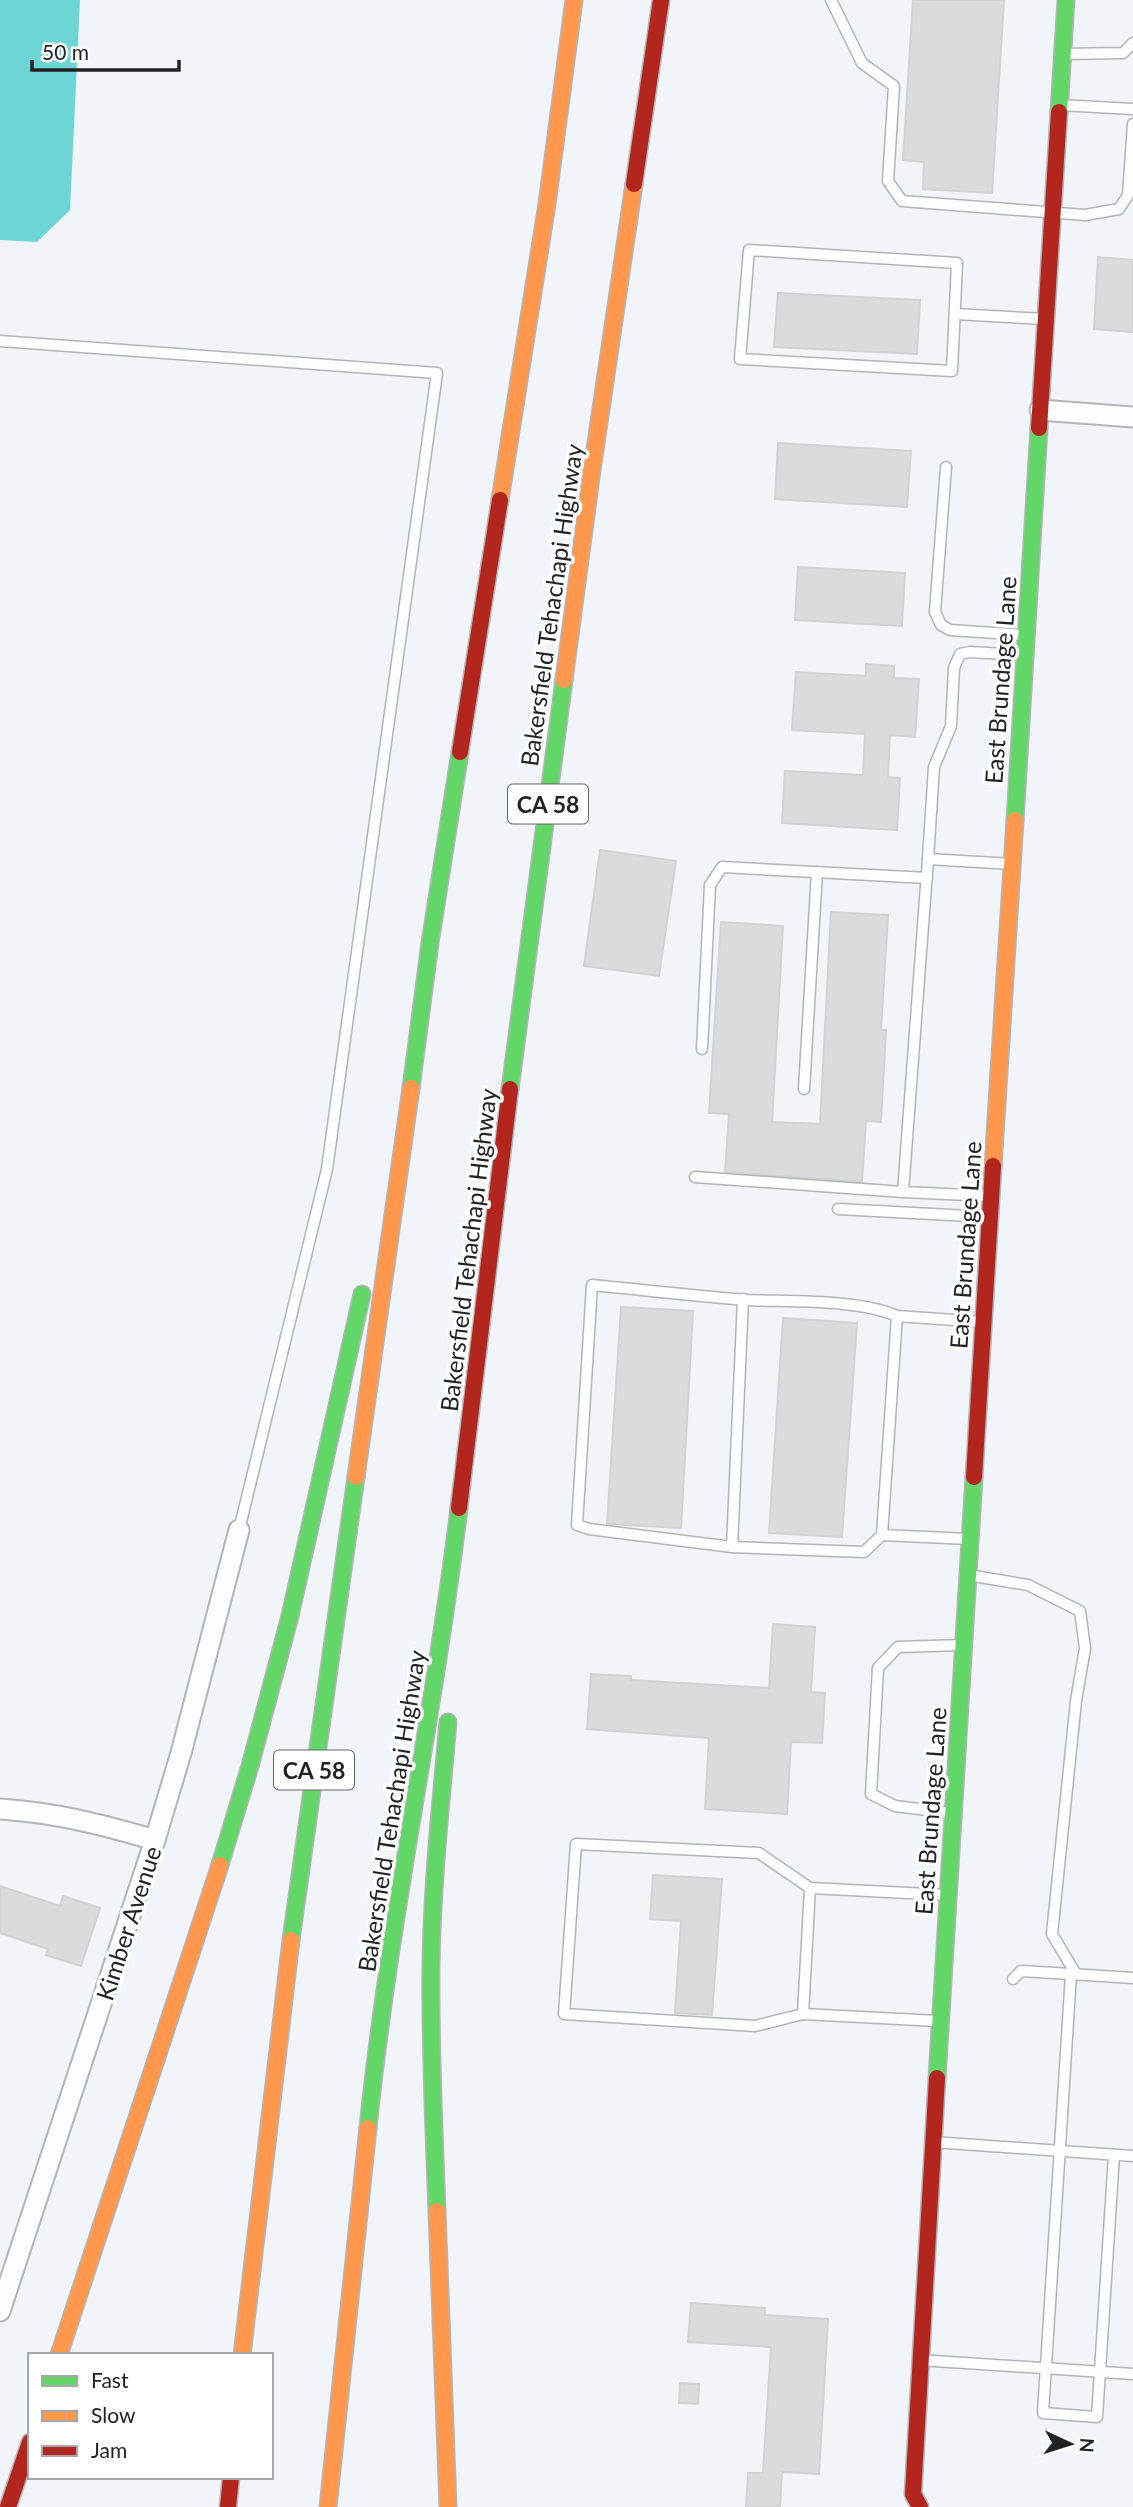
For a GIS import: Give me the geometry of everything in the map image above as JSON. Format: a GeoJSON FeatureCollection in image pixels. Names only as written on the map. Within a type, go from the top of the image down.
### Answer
{"type":"FeatureCollection","features":[{"type":"Feature","properties":{"kind":"main road","name":"CA 58"},"geometry":{"type":"LineString","coordinates":[[242,2353],[284,1991],[398,1188],[430,943],[547,204],[574,0]]}},
{"type":"Feature","properties":{"kind":"main road","name":"Bakersfield Tehachapi Highway"},"geometry":{"type":"LineString","coordinates":[[328,2507],[377,2038],[447,1610],[508,1106],[590,477],[661,0]]}},
{"type":"Feature","properties":{"kind":"main road","name":"East Brundage Lane"},"geometry":{"type":"LineString","coordinates":[[912,2503],[932,2142],[1066,0]]}},
{"type":"Feature","properties":{"kind":"main road"},"geometry":{"type":"LineString","coordinates":[[60,2353],[200,1930],[250,1766],[290,1616],[366,1276],[398,1188]]}},
{"type":"Feature","properties":{"kind":"main road"},"geometry":{"type":"LineString","coordinates":[[447,1610],[449,1694],[435,1870],[431,2055],[448,2507]]}},
{"type":"Feature","properties":{"kind":"main road"},"geometry":{"type":"LineString","coordinates":[[8,2507],[28,2448]]}},
{"type":"Feature","properties":{"kind":"main road"},"geometry":{"type":"LineString","coordinates":[[228,2507],[231,2479]]}},
{"type":"Feature","properties":{"kind":"street"},"geometry":{"type":"LineString","coordinates":[[1040,410],[1133,417]]}},
{"type":"Feature","properties":{"kind":"street","name":"Kimber Avenue"},"geometry":{"type":"LineString","coordinates":[[0,2311],[155,1840],[239,1530]]}},
{"type":"Feature","properties":{"kind":"street"},"geometry":{"type":"LineString","coordinates":[[0,1809],[85,1820],[155,1840]]}},
{"type":"Feature","properties":{"kind":"lane"},"geometry":{"type":"LineString","coordinates":[[831,0],[862,63],[894,86],[888,181],[902,201],[1085,215],[1119,209],[1128,195],[1133,124]]}},
{"type":"Feature","properties":{"kind":"lane"},"geometry":{"type":"LineString","coordinates":[[1062,54],[1123,53],[1133,43]]}},
{"type":"Feature","properties":{"kind":"lane"},"geometry":{"type":"LineString","coordinates":[[1059,105],[1133,109]]}},
{"type":"Feature","properties":{"kind":"lane"},"geometry":{"type":"LineString","coordinates":[[749,250],[957,263],[955,314],[952,372],[740,359],[749,250]]}},
{"type":"Feature","properties":{"kind":"lane"},"geometry":{"type":"LineString","coordinates":[[955,314],[1046,319]]}},
{"type":"Feature","properties":{"kind":"lane"},"geometry":{"type":"LineString","coordinates":[[0,341],[437,373],[327,1169],[239,1530]]}},
{"type":"Feature","properties":{"kind":"lane"},"geometry":{"type":"LineString","coordinates":[[946,467],[935,612],[942,625],[950,630],[1026,635]]}},
{"type":"Feature","properties":{"kind":"lane"},"geometry":{"type":"LineString","coordinates":[[904,1192],[934,767],[951,726],[955,661],[960,654],[970,652],[1025,655]]}},
{"type":"Feature","properties":{"kind":"lane"},"geometry":{"type":"LineString","coordinates":[[928,859],[1012,864]]}},
{"type":"Feature","properties":{"kind":"lane"},"geometry":{"type":"LineString","coordinates":[[702,1049],[710,885],[722,867],[927,878]]}},
{"type":"Feature","properties":{"kind":"lane"},"geometry":{"type":"LineString","coordinates":[[804,1089],[817,872]]}},
{"type":"Feature","properties":{"kind":"lane"},"geometry":{"type":"LineString","coordinates":[[695,1178],[991,1196]]}},
{"type":"Feature","properties":{"kind":"lane"},"geometry":{"type":"LineString","coordinates":[[838,1209],[990,1217]]}},
{"type":"Feature","properties":{"kind":"lane"},"geometry":{"type":"LineString","coordinates":[[897,1316],[882,1535],[864,1552],[732,1547],[589,1529],[576,1525],[592,1285],[852,1306],[886,1311],[897,1316],[983,1322]]}},
{"type":"Feature","properties":{"kind":"lane"},"geometry":{"type":"LineString","coordinates":[[732,1547],[743,1299]]}},
{"type":"Feature","properties":{"kind":"lane"},"geometry":{"type":"LineString","coordinates":[[882,1535],[970,1539]]}},
{"type":"Feature","properties":{"kind":"lane"},"geometry":{"type":"LineString","coordinates":[[968,1575],[1028,1585],[1080,1611],[1085,1648],[1076,1701],[1052,1934],[1074,1974],[1043,2413],[1097,2417],[1114,2155]]}},
{"type":"Feature","properties":{"kind":"lane"},"geometry":{"type":"LineString","coordinates":[[953,1814],[895,1806],[871,1794],[878,1668],[898,1647],[963,1645]]}},
{"type":"Feature","properties":{"kind":"lane"},"geometry":{"type":"LineString","coordinates":[[940,2021],[803,2014],[755,2026],[564,2014],[576,1844],[759,1853],[810,1888],[948,1895]]}},
{"type":"Feature","properties":{"kind":"lane"},"geometry":{"type":"LineString","coordinates":[[803,2014],[810,1888]]}},
{"type":"Feature","properties":{"kind":"lane"},"geometry":{"type":"LineString","coordinates":[[1013,1979],[1021,1971],[1133,1978]]}},
{"type":"Feature","properties":{"kind":"lane"},"geometry":{"type":"LineString","coordinates":[[932,2142],[1133,2156]]}},
{"type":"Feature","properties":{"kind":"lane"},"geometry":{"type":"LineString","coordinates":[[919,2360],[1133,2374]]}},
{"type":"Feature","properties":{"kind":"water"},"geometry":{"type":"Polygon","coordinates":[[[0,0],[80,0],[70,210],[37,242],[0,240],[0,0]]]}},
{"type":"Feature","properties":{"kind":"building"},"geometry":{"type":"Polygon","coordinates":[[[913,0],[1004,0],[992,193],[923,189],[924,162],[903,160],[913,0]]]}},
{"type":"Feature","properties":{"kind":"building"},"geometry":{"type":"Polygon","coordinates":[[[1098,257],[1133,260],[1133,332],[1094,329],[1098,257]]]}},
{"type":"Feature","properties":{"kind":"building"},"geometry":{"type":"Polygon","coordinates":[[[778,293],[920,300],[917,354],[774,347],[778,293]]]}},
{"type":"Feature","properties":{"kind":"building"},"geometry":{"type":"Polygon","coordinates":[[[778,443],[911,451],[907,507],[775,499],[778,443]]]}},
{"type":"Feature","properties":{"kind":"building"},"geometry":{"type":"Polygon","coordinates":[[[798,567],[905,573],[902,626],[795,620],[798,567]]]}},
{"type":"Feature","properties":{"kind":"building"},"geometry":{"type":"Polygon","coordinates":[[[866,664],[894,666],[894,678],[919,679],[915,737],[890,735],[888,777],[900,778],[897,830],[782,823],[785,771],[863,775],[865,734],[792,730],[796,672],[866,676],[866,664]]]}},
{"type":"Feature","properties":{"kind":"building"},"geometry":{"type":"Polygon","coordinates":[[[600,850],[676,861],[659,976],[584,966],[600,850]]]}},
{"type":"Feature","properties":{"kind":"building"},"geometry":{"type":"Polygon","coordinates":[[[831,912],[888,915],[881,1030],[886,1030],[881,1122],[866,1121],[862,1182],[725,1172],[729,1114],[709,1113],[721,922],[783,926],[772,1122],[820,1124],[831,912]]]}},
{"type":"Feature","properties":{"kind":"building"},"geometry":{"type":"Polygon","coordinates":[[[621,1307],[693,1311],[681,1528],[607,1524],[621,1307]]]}},
{"type":"Feature","properties":{"kind":"building"},"geometry":{"type":"Polygon","coordinates":[[[783,1318],[857,1323],[842,1537],[769,1533],[783,1318]]]}},
{"type":"Feature","properties":{"kind":"building"},"geometry":{"type":"Polygon","coordinates":[[[773,1624],[815,1627],[811,1692],[825,1693],[822,1743],[791,1742],[787,1814],[705,1809],[709,1738],[587,1729],[591,1674],[631,1676],[631,1680],[769,1688],[773,1624]]]}},
{"type":"Feature","properties":{"kind":"building"},"geometry":{"type":"Polygon","coordinates":[[[653,1875],[722,1879],[712,2015],[675,2013],[681,1921],[650,1919],[653,1875]]]}},
{"type":"Feature","properties":{"kind":"building"},"geometry":{"type":"Polygon","coordinates":[[[0,1886],[60,1906],[63,1896],[100,1908],[81,1966],[46,1955],[48,1949],[0,1933],[0,1886]]]}},
{"type":"Feature","properties":{"kind":"building"},"geometry":{"type":"Polygon","coordinates":[[[691,2303],[765,2308],[765,2315],[828,2319],[819,2474],[782,2472],[780,2507],[746,2507],[748,2473],[763,2473],[771,2347],[688,2342],[691,2303]]]}},
{"type":"Feature","properties":{"kind":"building"},"geometry":{"type":"Polygon","coordinates":[[[680,2383],[699,2384],[698,2404],[679,2403],[680,2383]]]}},
{"type":"Feature","properties":{"kind":"traffic: fast"},"geometry":{"type":"LineString","coordinates":[[1059,112],[1066,0]]}},
{"type":"Feature","properties":{"kind":"traffic: fast"},"geometry":{"type":"LineString","coordinates":[[1015,820],[1039,428]]}},
{"type":"Feature","properties":{"kind":"traffic: fast"},"geometry":{"type":"LineString","coordinates":[[510,1089],[564,680]]}},
{"type":"Feature","properties":{"kind":"traffic: fast"},"geometry":{"type":"LineString","coordinates":[[411,1088],[430,943],[460,752]]}},
{"type":"Feature","properties":{"kind":"traffic: fast"},"geometry":{"type":"LineString","coordinates":[[220,1865],[290,1616],[362,1294]]}},
{"type":"Feature","properties":{"kind":"traffic: fast"},"geometry":{"type":"LineString","coordinates":[[291,1940],[356,1477]]}},
{"type":"Feature","properties":{"kind":"traffic: fast"},"geometry":{"type":"LineString","coordinates":[[937,2078],[974,1477]]}},
{"type":"Feature","properties":{"kind":"traffic: fast"},"geometry":{"type":"LineString","coordinates":[[368,2128],[399,1895],[459,1508]]}},
{"type":"Feature","properties":{"kind":"traffic: fast"},"geometry":{"type":"LineString","coordinates":[[437,2211],[431,1966],[435,1874],[448,1722]]}},
{"type":"Feature","properties":{"kind":"traffic: slow"},"geometry":{"type":"LineString","coordinates":[[500,500],[547,204],[574,0]]}},
{"type":"Feature","properties":{"kind":"traffic: slow"},"geometry":{"type":"LineString","coordinates":[[564,680],[634,184]]}},
{"type":"Feature","properties":{"kind":"traffic: slow"},"geometry":{"type":"LineString","coordinates":[[993,1166],[1015,820]]}},
{"type":"Feature","properties":{"kind":"traffic: slow"},"geometry":{"type":"LineString","coordinates":[[356,1477],[411,1088]]}},
{"type":"Feature","properties":{"kind":"traffic: slow"},"geometry":{"type":"LineString","coordinates":[[60,2353],[220,1865]]}},
{"type":"Feature","properties":{"kind":"traffic: slow"},"geometry":{"type":"LineString","coordinates":[[242,2353],[291,1940]]}},
{"type":"Feature","properties":{"kind":"traffic: slow"},"geometry":{"type":"LineString","coordinates":[[328,2507],[368,2128]]}},
{"type":"Feature","properties":{"kind":"traffic: slow"},"geometry":{"type":"LineString","coordinates":[[437,2211],[448,2507]]}},
{"type":"Feature","properties":{"kind":"traffic: jam"},"geometry":{"type":"LineString","coordinates":[[634,184],[661,0]]}},
{"type":"Feature","properties":{"kind":"traffic: jam"},"geometry":{"type":"LineString","coordinates":[[1039,428],[1059,112]]}},
{"type":"Feature","properties":{"kind":"traffic: jam"},"geometry":{"type":"LineString","coordinates":[[460,752],[500,500]]}},
{"type":"Feature","properties":{"kind":"traffic: jam"},"geometry":{"type":"LineString","coordinates":[[459,1508],[510,1089]]}},
{"type":"Feature","properties":{"kind":"traffic: jam"},"geometry":{"type":"LineString","coordinates":[[974,1477],[993,1166]]}},
{"type":"Feature","properties":{"kind":"traffic: jam"},"geometry":{"type":"LineString","coordinates":[[920,2507],[913,2494],[937,2078]]}},
{"type":"Feature","properties":{"kind":"traffic: jam"},"geometry":{"type":"LineString","coordinates":[[8,2507],[28,2448]]}},
{"type":"Feature","properties":{"kind":"traffic: jam"},"geometry":{"type":"LineString","coordinates":[[228,2507],[231,2479]]}}]}
